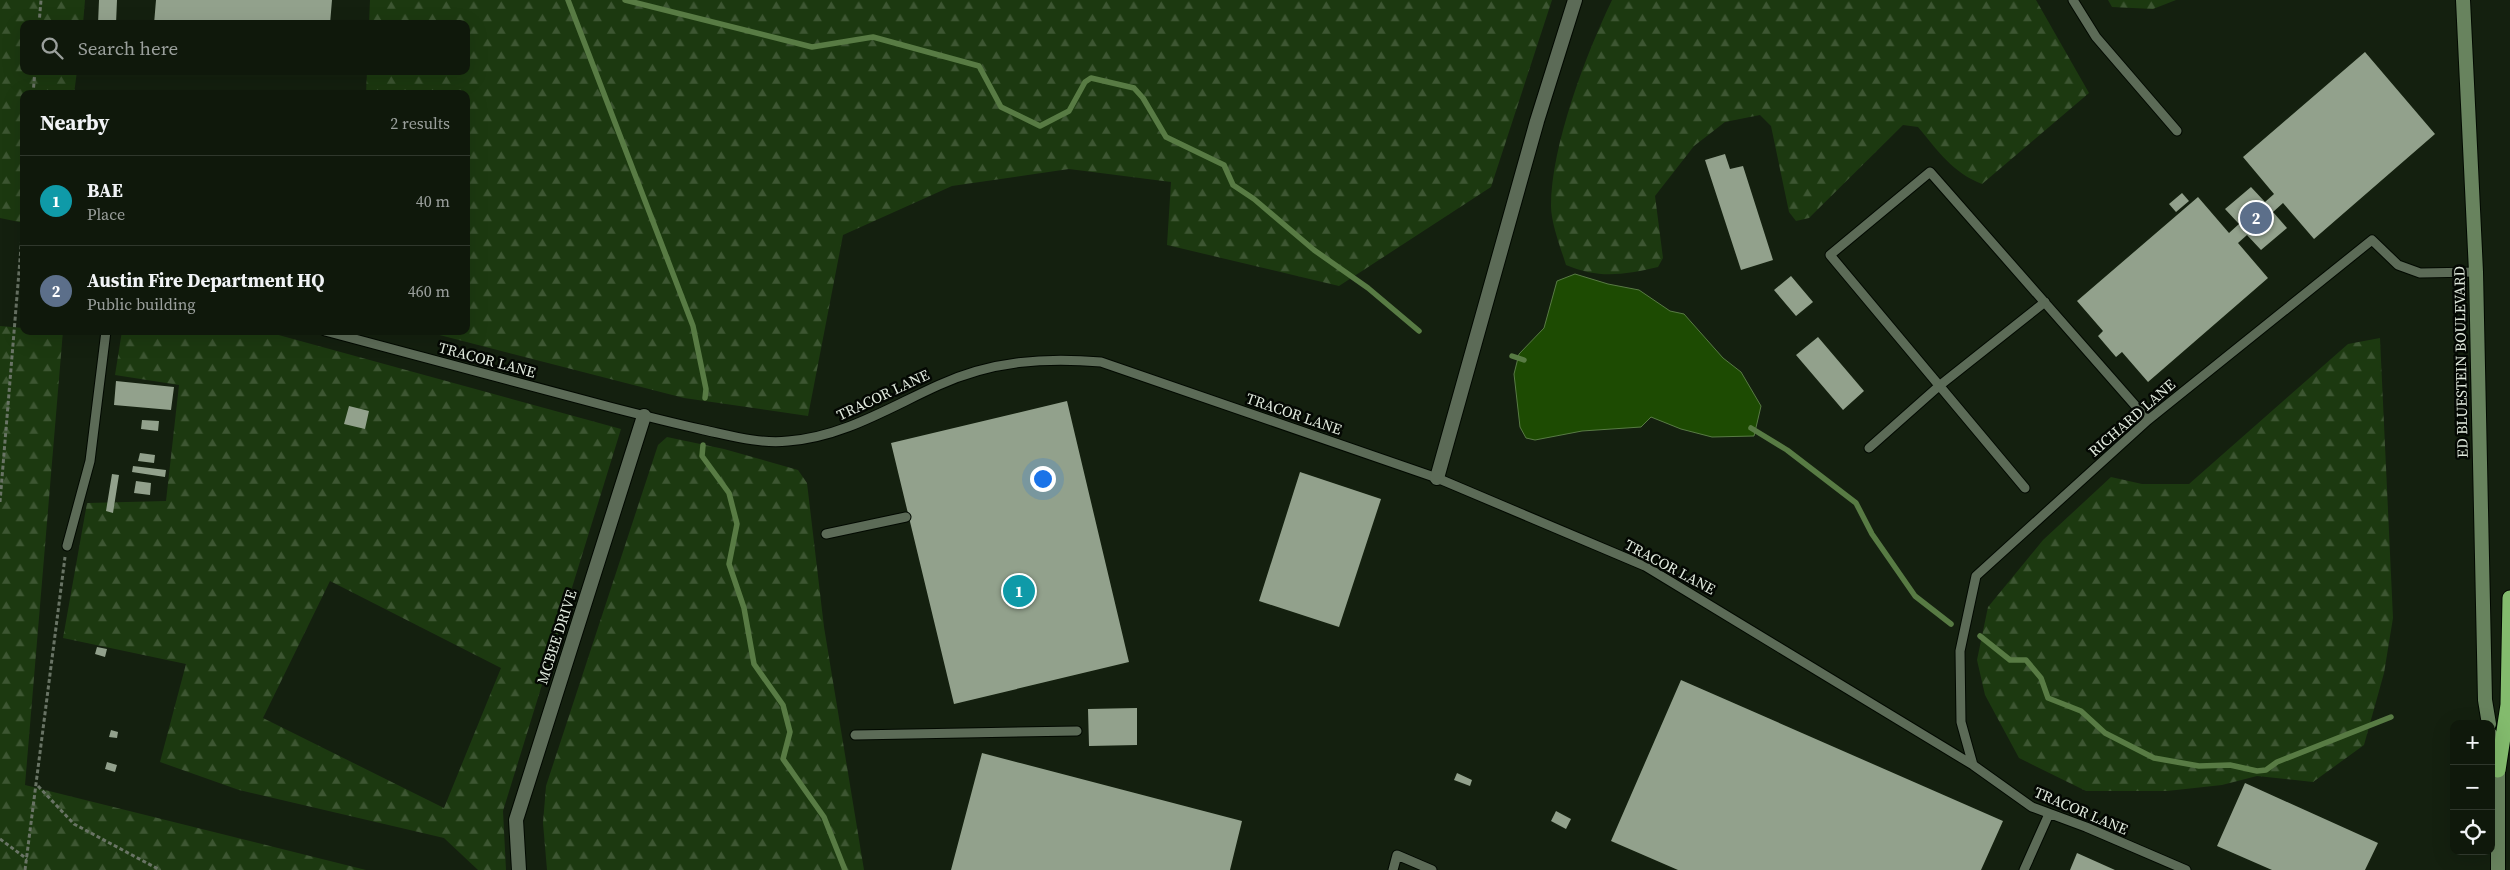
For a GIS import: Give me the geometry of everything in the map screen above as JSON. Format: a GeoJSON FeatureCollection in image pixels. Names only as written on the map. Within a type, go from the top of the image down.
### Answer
{"type":"FeatureCollection","features":[{"type":"Feature","properties":{"kind":"highway"},"geometry":{"type":"LineString","coordinates":[[2498,770],[2508,705],[2510,598]]}},
{"type":"Feature","properties":{"kind":"main road","name":"ED BLUESTEIN BOULEVARD"},"geometry":{"type":"LineString","coordinates":[[2463,0],[2476,272],[2484,700],[2488,720]]}},
{"type":"Feature","properties":{"kind":"main road"},"geometry":{"type":"LineString","coordinates":[[2495,755],[2498,770],[2498,870]]}},
{"type":"Feature","properties":{"kind":"street"},"geometry":{"type":"LineString","coordinates":[[1437,478],[1537,121],[1575,0]]}},
{"type":"Feature","properties":{"kind":"street","name":"MCBEE DRIVE"},"geometry":{"type":"LineString","coordinates":[[519,870],[516,820],[644,416]]}},
{"type":"Feature","properties":{"kind":"lane"},"geometry":{"type":"LineString","coordinates":[[2073,0],[2096,37],[2177,131]]}},
{"type":"Feature","properties":{"kind":"lane"},"geometry":{"type":"LineString","coordinates":[[2024,488],[1830,255],[1930,172],[2148,420]]}},
{"type":"Feature","properties":{"kind":"lane","name":"RICHARD LANE"},"geometry":{"type":"LineString","coordinates":[[1973,764],[1961,722],[1960,651],[1976,576],[2148,420],[2372,240],[2398,265],[2420,273],[2476,272]]}},
{"type":"Feature","properties":{"kind":"lane"},"geometry":{"type":"LineString","coordinates":[[1869,448],[1938,386],[2045,302]]}},
{"type":"Feature","properties":{"kind":"lane"},"geometry":{"type":"LineString","coordinates":[[67,546],[90,461],[106,335]]}},
{"type":"Feature","properties":{"kind":"lane","name":"TRACOR LANE"},"geometry":{"type":"LineString","coordinates":[[339,335],[644,416],[748,440],[788,442],[826,435],[854,426],[940,384],[978,370],[1027,361],[1075,360],[1101,362],[1119,367],[1437,478],[1646,566],[1973,764],[2032,808],[2086,826],[2186,870]]}},
{"type":"Feature","properties":{"kind":"lane"},"geometry":{"type":"LineString","coordinates":[[826,534],[906,517]]}},
{"type":"Feature","properties":{"kind":"lane"},"geometry":{"type":"LineString","coordinates":[[855,735],[1078,731]]}},
{"type":"Feature","properties":{"kind":"lane"},"geometry":{"type":"LineString","coordinates":[[2024,870],[2049,814]]}},
{"type":"Feature","properties":{"kind":"lane"},"geometry":{"type":"LineString","coordinates":[[1393,870],[1397,855],[1432,870]]}},
{"type":"Feature","properties":{"kind":"path"},"geometry":{"type":"LineString","coordinates":[[39,20],[41,0]]}},
{"type":"Feature","properties":{"kind":"path"},"geometry":{"type":"LineString","coordinates":[[33,90],[35,75]]}},
{"type":"Feature","properties":{"kind":"path"},"geometry":{"type":"LineString","coordinates":[[0,502],[20,259]]}},
{"type":"Feature","properties":{"kind":"path"},"geometry":{"type":"LineString","coordinates":[[25,870],[67,546]]}},
{"type":"Feature","properties":{"kind":"path"},"geometry":{"type":"LineString","coordinates":[[37,786],[74,824],[160,870]]}},
{"type":"Feature","properties":{"kind":"path"},"geometry":{"type":"LineString","coordinates":[[0,839],[27,859]]}},
{"type":"Feature","properties":{"kind":"green space"},"geometry":{"type":"Polygon","coordinates":[[[0,0],[85,0],[83,20],[20,20],[20,75],[76,75],[75,90],[20,90],[20,222],[0,218],[0,0]]]}},
{"type":"Feature","properties":{"kind":"green space"},"geometry":{"type":"Polygon","coordinates":[[[370,0],[1552,0],[1491,187],[1339,286],[1167,245],[1171,182],[1069,169],[952,186],[843,235],[808,416],[684,398],[440,335],[470,335],[470,90],[366,90],[367,75],[470,75],[470,20],[369,20],[370,0]]]}},
{"type":"Feature","properties":{"kind":"green space"},"geometry":{"type":"Polygon","coordinates":[[[1612,0],[2036,0],[2089,93],[1982,184],[1962,174],[1954,167],[1918,127],[1903,125],[1809,218],[1796,221],[1789,212],[1771,126],[1760,115],[1725,122],[1694,146],[1655,196],[1663,258],[1658,267],[1622,274],[1589,272],[1566,265],[1551,213],[1553,182],[1563,129],[1581,73],[1612,0]]]}},
{"type":"Feature","properties":{"kind":"green space"},"geometry":{"type":"Polygon","coordinates":[[[2108,0],[2176,0],[2153,9],[2112,7],[2108,0]]]}},
{"type":"Feature","properties":{"kind":"green space"},"geometry":{"type":"Polygon","coordinates":[[[0,326],[20,328],[20,335],[63,335],[25,785],[366,870],[0,870],[0,326]]]}},
{"type":"Feature","properties":{"kind":"green space"},"geometry":{"type":"Polygon","coordinates":[[[121,335],[279,335],[621,429],[503,811],[506,870],[478,870],[444,838],[239,790],[160,762],[186,664],[63,638],[87,503],[166,501],[179,385],[115,375],[121,335]],[[330,581],[263,718],[444,808],[501,668],[330,581]]]}},
{"type":"Feature","properties":{"kind":"green space"},"geometry":{"type":"Polygon","coordinates":[[[2380,338],[2393,618],[2384,673],[2364,745],[2313,782],[2257,776],[2222,785],[2167,791],[2086,791],[2019,758],[1985,695],[1977,660],[1988,607],[2043,540],[2111,477],[2142,484],[2189,484],[2348,344],[2380,338]]]}},
{"type":"Feature","properties":{"kind":"green space"},"geometry":{"type":"Polygon","coordinates":[[[667,437],[724,449],[798,470],[807,483],[824,627],[864,870],[547,870],[543,823],[546,786],[658,445],[667,437]]]}},
{"type":"Feature","properties":{"kind":"shaded area"},"geometry":{"type":"Polygon","coordinates":[[[1575,274],[1608,284],[1639,290],[1670,311],[1684,314],[1723,358],[1741,372],[1761,406],[1754,436],[1712,437],[1681,429],[1651,417],[1641,427],[1582,431],[1535,440],[1526,438],[1520,427],[1514,374],[1519,354],[1544,328],[1557,281],[1575,274]]]}},
{"type":"Feature","properties":{"kind":"building"},"geometry":{"type":"Polygon","coordinates":[[[99,0],[117,0],[116,20],[98,20],[99,0]]]}},
{"type":"Feature","properties":{"kind":"building"},"geometry":{"type":"Polygon","coordinates":[[[156,0],[332,0],[330,20],[154,20],[156,0]]]}},
{"type":"Feature","properties":{"kind":"building"},"geometry":{"type":"Polygon","coordinates":[[[2365,52],[2435,134],[2314,239],[2283,203],[2273,212],[2287,228],[2261,250],[2247,235],[2238,243],[2268,278],[2148,382],[2122,352],[2116,357],[2098,336],[2103,331],[2077,301],[2198,197],[2229,233],[2239,224],[2225,209],[2251,187],[2265,202],[2274,194],[2243,157],[2365,52]]]}},
{"type":"Feature","properties":{"kind":"building"},"geometry":{"type":"Polygon","coordinates":[[[1725,154],[1730,169],[1743,166],[1773,260],[1741,270],[1705,160],[1725,154]]]}},
{"type":"Feature","properties":{"kind":"building"},"geometry":{"type":"Polygon","coordinates":[[[2182,193],[2189,201],[2176,212],[2169,204],[2182,193]]]}},
{"type":"Feature","properties":{"kind":"building"},"geometry":{"type":"Polygon","coordinates":[[[1791,276],[1813,302],[1796,316],[1774,290],[1791,276]]]}},
{"type":"Feature","properties":{"kind":"building"},"geometry":{"type":"Polygon","coordinates":[[[1818,337],[1864,391],[1843,410],[1796,355],[1818,337]]]}},
{"type":"Feature","properties":{"kind":"building"},"geometry":{"type":"Polygon","coordinates":[[[116,381],[174,387],[171,410],[114,405],[116,381]]]}},
{"type":"Feature","properties":{"kind":"building"},"geometry":{"type":"Polygon","coordinates":[[[1067,401],[1129,662],[954,704],[891,443],[1067,401]]]}},
{"type":"Feature","properties":{"kind":"building"},"geometry":{"type":"Polygon","coordinates":[[[349,406],[369,411],[365,429],[344,424],[349,406]]]}},
{"type":"Feature","properties":{"kind":"building"},"geometry":{"type":"Polygon","coordinates":[[[142,420],[159,421],[158,431],[141,429],[142,420]]]}},
{"type":"Feature","properties":{"kind":"building"},"geometry":{"type":"Polygon","coordinates":[[[140,453],[155,455],[154,463],[138,461],[140,453]]]}},
{"type":"Feature","properties":{"kind":"building"},"geometry":{"type":"Polygon","coordinates":[[[133,466],[166,470],[165,477],[132,472],[133,466]]]}},
{"type":"Feature","properties":{"kind":"building"},"geometry":{"type":"Polygon","coordinates":[[[1300,472],[1381,499],[1339,627],[1259,601],[1300,472]]]}},
{"type":"Feature","properties":{"kind":"building"},"geometry":{"type":"Polygon","coordinates":[[[112,474],[119,475],[113,513],[106,511],[112,474]]]}},
{"type":"Feature","properties":{"kind":"building"},"geometry":{"type":"Polygon","coordinates":[[[136,481],[151,483],[150,495],[134,493],[136,481]]]}},
{"type":"Feature","properties":{"kind":"building"},"geometry":{"type":"Polygon","coordinates":[[[97,647],[107,649],[105,657],[95,654],[97,647]]]}},
{"type":"Feature","properties":{"kind":"building"},"geometry":{"type":"Polygon","coordinates":[[[1681,680],[2003,821],[1981,870],[1678,870],[1611,841],[1681,680]]]}},
{"type":"Feature","properties":{"kind":"building"},"geometry":{"type":"Polygon","coordinates":[[[1137,708],[1137,745],[1089,746],[1088,709],[1137,708]]]}},
{"type":"Feature","properties":{"kind":"building"},"geometry":{"type":"Polygon","coordinates":[[[111,730],[118,732],[117,738],[109,737],[111,730]]]}},
{"type":"Feature","properties":{"kind":"building"},"geometry":{"type":"Polygon","coordinates":[[[982,753],[1242,821],[1230,870],[951,870],[982,753]]]}},
{"type":"Feature","properties":{"kind":"building"},"geometry":{"type":"Polygon","coordinates":[[[107,762],[117,765],[115,772],[105,769],[107,762]]]}},
{"type":"Feature","properties":{"kind":"building"},"geometry":{"type":"Polygon","coordinates":[[[1457,773],[1472,780],[1470,786],[1454,780],[1457,773]]]}},
{"type":"Feature","properties":{"kind":"building"},"geometry":{"type":"Polygon","coordinates":[[[2245,783],[2378,843],[2365,870],[2272,870],[2217,846],[2245,783]]]}},
{"type":"Feature","properties":{"kind":"building"},"geometry":{"type":"Polygon","coordinates":[[[1556,811],[1571,819],[1566,829],[1551,821],[1556,811]]]}},
{"type":"Feature","properties":{"kind":"building"},"geometry":{"type":"Polygon","coordinates":[[[2077,853],[2115,870],[2070,870],[2077,853]]]}},
{"type":"Feature","properties":{"kind":"waterway"},"geometry":{"type":"LineString","coordinates":[[568,0],[693,326],[706,389],[705,398]]}},
{"type":"Feature","properties":{"kind":"waterway"},"geometry":{"type":"LineString","coordinates":[[625,0],[812,47],[873,37],[979,66],[1001,107],[1040,126],[1069,111],[1085,82],[1091,78],[1134,88],[1143,98],[1166,137],[1224,165],[1233,185],[1254,199],[1314,250],[1368,288],[1419,331]]}},
{"type":"Feature","properties":{"kind":"waterway"},"geometry":{"type":"LineString","coordinates":[[1512,356],[1524,360]]}},
{"type":"Feature","properties":{"kind":"waterway"},"geometry":{"type":"LineString","coordinates":[[1751,428],[1787,450],[1856,503],[1872,534],[1915,596],[1951,624]]}},
{"type":"Feature","properties":{"kind":"waterway"},"geometry":{"type":"LineString","coordinates":[[703,445],[702,456],[729,493],[737,524],[729,564],[744,608],[754,664],[783,705],[790,732],[783,759],[824,817],[845,870]]}},
{"type":"Feature","properties":{"kind":"waterway"},"geometry":{"type":"LineString","coordinates":[[1980,636],[2010,660],[2026,660],[2041,678],[2048,698],[2081,711],[2105,733],[2154,758],[2199,766],[2230,765],[2257,771],[2266,770],[2277,762],[2391,717]]}},
{"type":"Feature","properties":{"kind":"place","name":"Austin Fire Department HQ"},"geometry":{"type":"Point","coordinates":[2256,218]}},
{"type":"Feature","properties":{"kind":"place","name":"BAE"},"geometry":{"type":"Point","coordinates":[1019,591]}}]}
